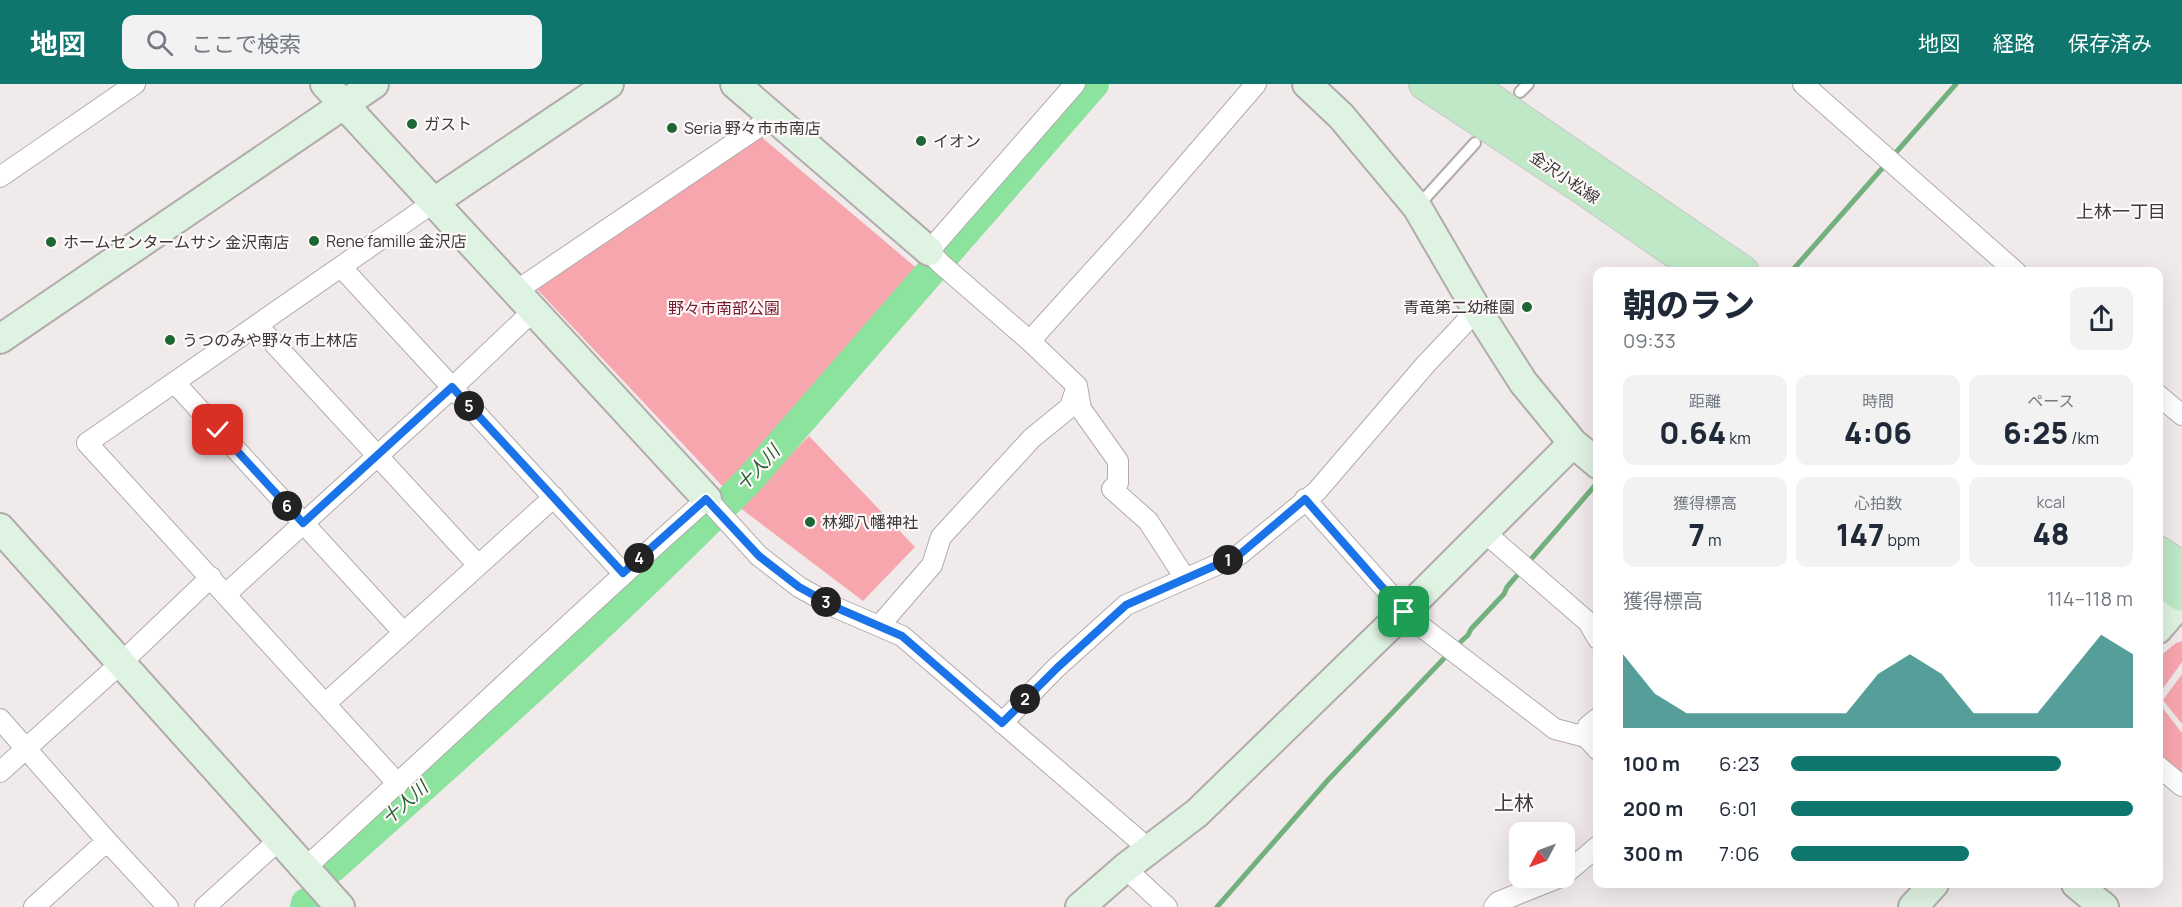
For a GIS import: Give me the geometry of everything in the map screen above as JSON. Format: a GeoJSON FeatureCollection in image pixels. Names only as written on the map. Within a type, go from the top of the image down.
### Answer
{"type":"FeatureCollection","features":[{"type":"Feature","properties":{"kind":"main road","name":"金沢小松線"},"geometry":{"type":"LineString","coordinates":[[1425,84],[1583,188],[1697,267]]}},
{"type":"Feature","properties":{"kind":"main road","name":"金沢小松線"},"geometry":{"type":"LineString","coordinates":[[1468,84],[1736,267]]}},
{"type":"Feature","properties":{"kind":"main road"},"geometry":{"type":"LineString","coordinates":[[2163,555],[2182,568]]}},
{"type":"Feature","properties":{"kind":"main road"},"geometry":{"type":"LineString","coordinates":[[2163,582],[2182,595]]}},
{"type":"Feature","properties":{"kind":"street"},"geometry":{"type":"LineString","coordinates":[[0,177],[135,84]]}},
{"type":"Feature","properties":{"kind":"street"},"geometry":{"type":"LineString","coordinates":[[0,339],[334,94],[374,84]]}},
{"type":"Feature","properties":{"kind":"street"},"geometry":{"type":"LineString","coordinates":[[398,784],[87,443],[434,202],[609,84]]}},
{"type":"Feature","properties":{"kind":"street"},"geometry":{"type":"LineString","coordinates":[[735,84],[1031,342],[1077,386],[1081,409],[1118,461],[1118,483],[1112,489],[1148,521],[1185,578]]}},
{"type":"Feature","properties":{"kind":"street"},"geometry":{"type":"LineString","coordinates":[[938,260],[1075,84]]}},
{"type":"Feature","properties":{"kind":"street"},"geometry":{"type":"LineString","coordinates":[[1031,342],[1256,84]]}},
{"type":"Feature","properties":{"kind":"street"},"geometry":{"type":"LineString","coordinates":[[1307,84],[1341,117],[1417,207],[1523,382],[1573,443],[1593,460]]}},
{"type":"Feature","properties":{"kind":"street"},"geometry":{"type":"LineString","coordinates":[[1803,84],[2010,267]]}},
{"type":"Feature","properties":{"kind":"street"},"geometry":{"type":"LineString","coordinates":[[334,94],[759,556],[799,587],[837,608],[902,636],[1150,850]]}},
{"type":"Feature","properties":{"kind":"street"},"geometry":{"type":"LineString","coordinates":[[226,594],[452,387],[525,301],[774,117]]}},
{"type":"Feature","properties":{"kind":"street"},"geometry":{"type":"LineString","coordinates":[[342,268],[623,573]]}},
{"type":"Feature","properties":{"kind":"street"},"geometry":{"type":"LineString","coordinates":[[1002,723],[1057,668],[1126,605],[1239,555],[1317,491],[1426,364],[1477,309]]}},
{"type":"Feature","properties":{"kind":"street"},"geometry":{"type":"LineString","coordinates":[[258,326],[478,566]]}},
{"type":"Feature","properties":{"kind":"street"},"geometry":{"type":"LineString","coordinates":[[175,383],[404,633]]}},
{"type":"Feature","properties":{"kind":"street"},"geometry":{"type":"LineString","coordinates":[[880,625],[932,565],[941,537],[1032,438],[1070,407],[1077,386]]}},
{"type":"Feature","properties":{"kind":"street"},"geometry":{"type":"LineString","coordinates":[[2163,399],[2182,416]]}},
{"type":"Feature","properties":{"kind":"street"},"geometry":{"type":"LineString","coordinates":[[1080,907],[1125,868],[1197,813],[1404,612],[1573,443]]}},
{"type":"Feature","properties":{"kind":"street"},"geometry":{"type":"LineString","coordinates":[[326,703],[554,497]]}},
{"type":"Feature","properties":{"kind":"street"},"geometry":{"type":"LineString","coordinates":[[1305,499],[1404,612],[1555,729],[1592,744]]}},
{"type":"Feature","properties":{"kind":"street"},"geometry":{"type":"LineString","coordinates":[[305,868],[623,573],[716,510]]}},
{"type":"Feature","properties":{"kind":"street"},"geometry":{"type":"LineString","coordinates":[[0,528],[340,907]]}},
{"type":"Feature","properties":{"kind":"street"},"geometry":{"type":"LineString","coordinates":[[1483,531],[1588,622],[1593,630]]}},
{"type":"Feature","properties":{"kind":"street"},"geometry":{"type":"LineString","coordinates":[[0,772],[122,663],[211,577]]}},
{"type":"Feature","properties":{"kind":"street"},"geometry":{"type":"LineString","coordinates":[[2163,623],[2182,602]]}},
{"type":"Feature","properties":{"kind":"street"},"geometry":{"type":"LineString","coordinates":[[0,719],[168,907]]}},
{"type":"Feature","properties":{"kind":"street"},"geometry":{"type":"LineString","coordinates":[[1592,744],[1588,726],[1593,722]]}},
{"type":"Feature","properties":{"kind":"street"},"geometry":{"type":"LineString","coordinates":[[2163,770],[2182,786]]}},
{"type":"Feature","properties":{"kind":"street"},"geometry":{"type":"LineString","coordinates":[[205,907],[279,840]]}},
{"type":"Feature","properties":{"kind":"street"},"geometry":{"type":"LineString","coordinates":[[34,907],[107,841]]}},
{"type":"Feature","properties":{"kind":"street"},"geometry":{"type":"LineString","coordinates":[[1575,866],[1593,850]]}},
{"type":"Feature","properties":{"kind":"street"},"geometry":{"type":"LineString","coordinates":[[1125,868],[1167,907]]}},
{"type":"Feature","properties":{"kind":"street"},"geometry":{"type":"LineString","coordinates":[[1494,907],[1498,902],[1533,888]]}},
{"type":"Feature","properties":{"kind":"street"},"geometry":{"type":"LineString","coordinates":[[1913,907],[1930,888]]}},
{"type":"Feature","properties":{"kind":"street"},"geometry":{"type":"LineString","coordinates":[[2081,888],[2104,907]]}},
{"type":"Feature","properties":{"kind":"lane"},"geometry":{"type":"LineString","coordinates":[[1417,207],[1474,142]]}},
{"type":"Feature","properties":{"kind":"green space","name":"野々市南部公園"},"geometry":{"type":"Polygon","coordinates":[[[759,135],[920,271],[727,491],[535,287],[759,135]]]}},
{"type":"Feature","properties":{"kind":"green space"},"geometry":{"type":"Polygon","coordinates":[[[809,436],[915,547],[863,601],[739,507],[809,436]]]}},
{"type":"Feature","properties":{"kind":"green space"},"geometry":{"type":"Polygon","coordinates":[[[2182,641],[2182,662],[2163,688],[2163,654],[2182,641]]]}},
{"type":"Feature","properties":{"kind":"green space"},"geometry":{"type":"Polygon","coordinates":[[[2182,674],[2182,724],[2163,700],[2182,674]]]}},
{"type":"Feature","properties":{"kind":"green space"},"geometry":{"type":"Polygon","coordinates":[[[2163,708],[2182,733],[2182,777],[2163,760],[2163,708]]]}},
{"type":"Feature","properties":{"kind":"waterway","name":"十人川"},"geometry":{"type":"LineString","coordinates":[[333,867],[598,628],[751,478],[1094,84]]}},
{"type":"Feature","properties":{"kind":"waterway"},"geometry":{"type":"LineString","coordinates":[[1892,157],[1956,84]]}},
{"type":"Feature","properties":{"kind":"waterway"},"geometry":{"type":"LineString","coordinates":[[1795,267],[1886,164]]}},
{"type":"Feature","properties":{"kind":"waterway"},"geometry":{"type":"LineString","coordinates":[[1217,907],[1328,780],[1468,635],[1593,488]]}},
{"type":"Feature","properties":{"kind":"waterway","name":"十人川"},"geometry":{"type":"LineString","coordinates":[[305,907],[306,903]]}},
{"type":"Feature","properties":{"kind":"place","name":"ガスト"},"geometry":{"type":"Point","coordinates":[412,124]}},
{"type":"Feature","properties":{"kind":"place","name":"Seria 野々市市南店"},"geometry":{"type":"Point","coordinates":[672,128]}},
{"type":"Feature","properties":{"kind":"place","name":"イオン"},"geometry":{"type":"Point","coordinates":[921,141]}},
{"type":"Feature","properties":{"kind":"place","name":"Rene famille 金沢店"},"geometry":{"type":"Point","coordinates":[314,241]}},
{"type":"Feature","properties":{"kind":"place","name":"ホームセンタームサシ 金沢南店"},"geometry":{"type":"Point","coordinates":[51,242]}},
{"type":"Feature","properties":{"kind":"place","name":"青竜第二幼稚園"},"geometry":{"type":"Point","coordinates":[1527,307]}},
{"type":"Feature","properties":{"kind":"place","name":"うつのみや野々市上林店"},"geometry":{"type":"Point","coordinates":[170,340]}},
{"type":"Feature","properties":{"kind":"place","name":"林郷八幡神社"},"geometry":{"type":"Point","coordinates":[810,522]}},
{"type":"Feature","properties":{"kind":"district","name":"上林一丁目"},"geometry":{"type":"Point","coordinates":[2121,212]}},
{"type":"Feature","properties":{"kind":"district","name":"上林"},"geometry":{"type":"Point","coordinates":[1514,803]}},
{"type":"Feature","properties":{"kind":"route"},"geometry":{"type":"LineString","coordinates":[[218,430],[303,523],[452,387],[623,573],[706,499],[759,556],[799,587],[837,608],[902,636],[1002,723],[1057,668],[1126,605],[1239,555],[1305,499],[1404,612]]}}]}
